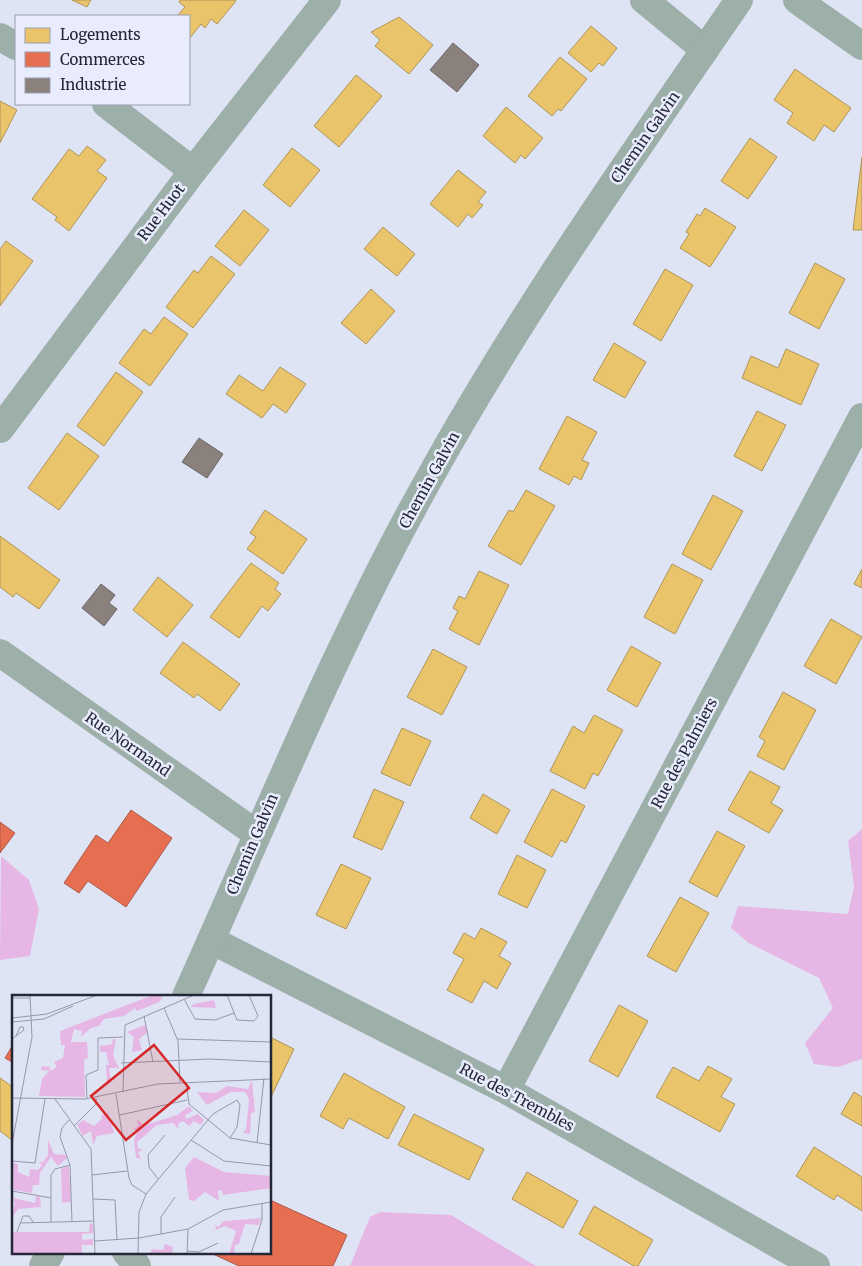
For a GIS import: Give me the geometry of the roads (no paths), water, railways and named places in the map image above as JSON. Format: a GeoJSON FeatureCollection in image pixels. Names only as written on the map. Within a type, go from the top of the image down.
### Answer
{"type":"FeatureCollection","features":[{"type":"Feature","properties":{"kind":"street","name":"Rue Huot"},"geometry":{"type":"LineString","coordinates":[[0,429],[85,312],[193,170],[327,0]]}},
{"type":"Feature","properties":{"kind":"street"},"geometry":{"type":"LineString","coordinates":[[644,0],[705,50]]}},
{"type":"Feature","properties":{"kind":"street","name":"Chemin Galvin"},"geometry":{"type":"LineString","coordinates":[[186,995],[319,693],[366,595],[429,478],[510,341],[587,221],[739,0]]}},
{"type":"Feature","properties":{"kind":"street"},"geometry":{"type":"LineString","coordinates":[[797,0],[862,46]]}},
{"type":"Feature","properties":{"kind":"street"},"geometry":{"type":"LineString","coordinates":[[0,37],[15,45]]}},
{"type":"Feature","properties":{"kind":"street"},"geometry":{"type":"LineString","coordinates":[[107,105],[193,170]]}},
{"type":"Feature","properties":{"kind":"street","name":"Rue des Palmiers"},"geometry":{"type":"LineString","coordinates":[[506,1090],[862,417]]}},
{"type":"Feature","properties":{"kind":"street","name":"Rue Normand"},"geometry":{"type":"LineString","coordinates":[[0,653],[256,834]]}},
{"type":"Feature","properties":{"kind":"street","name":"Rue des Trembles"},"geometry":{"type":"LineString","coordinates":[[210,940],[506,1090],[816,1266]]}},
{"type":"Feature","properties":{"kind":"street"},"geometry":{"type":"LineString","coordinates":[[43,1266],[50,1254]]}},
{"type":"Feature","properties":{"kind":"street"},"geometry":{"type":"LineString","coordinates":[[128,1254],[137,1266]]}}]}
